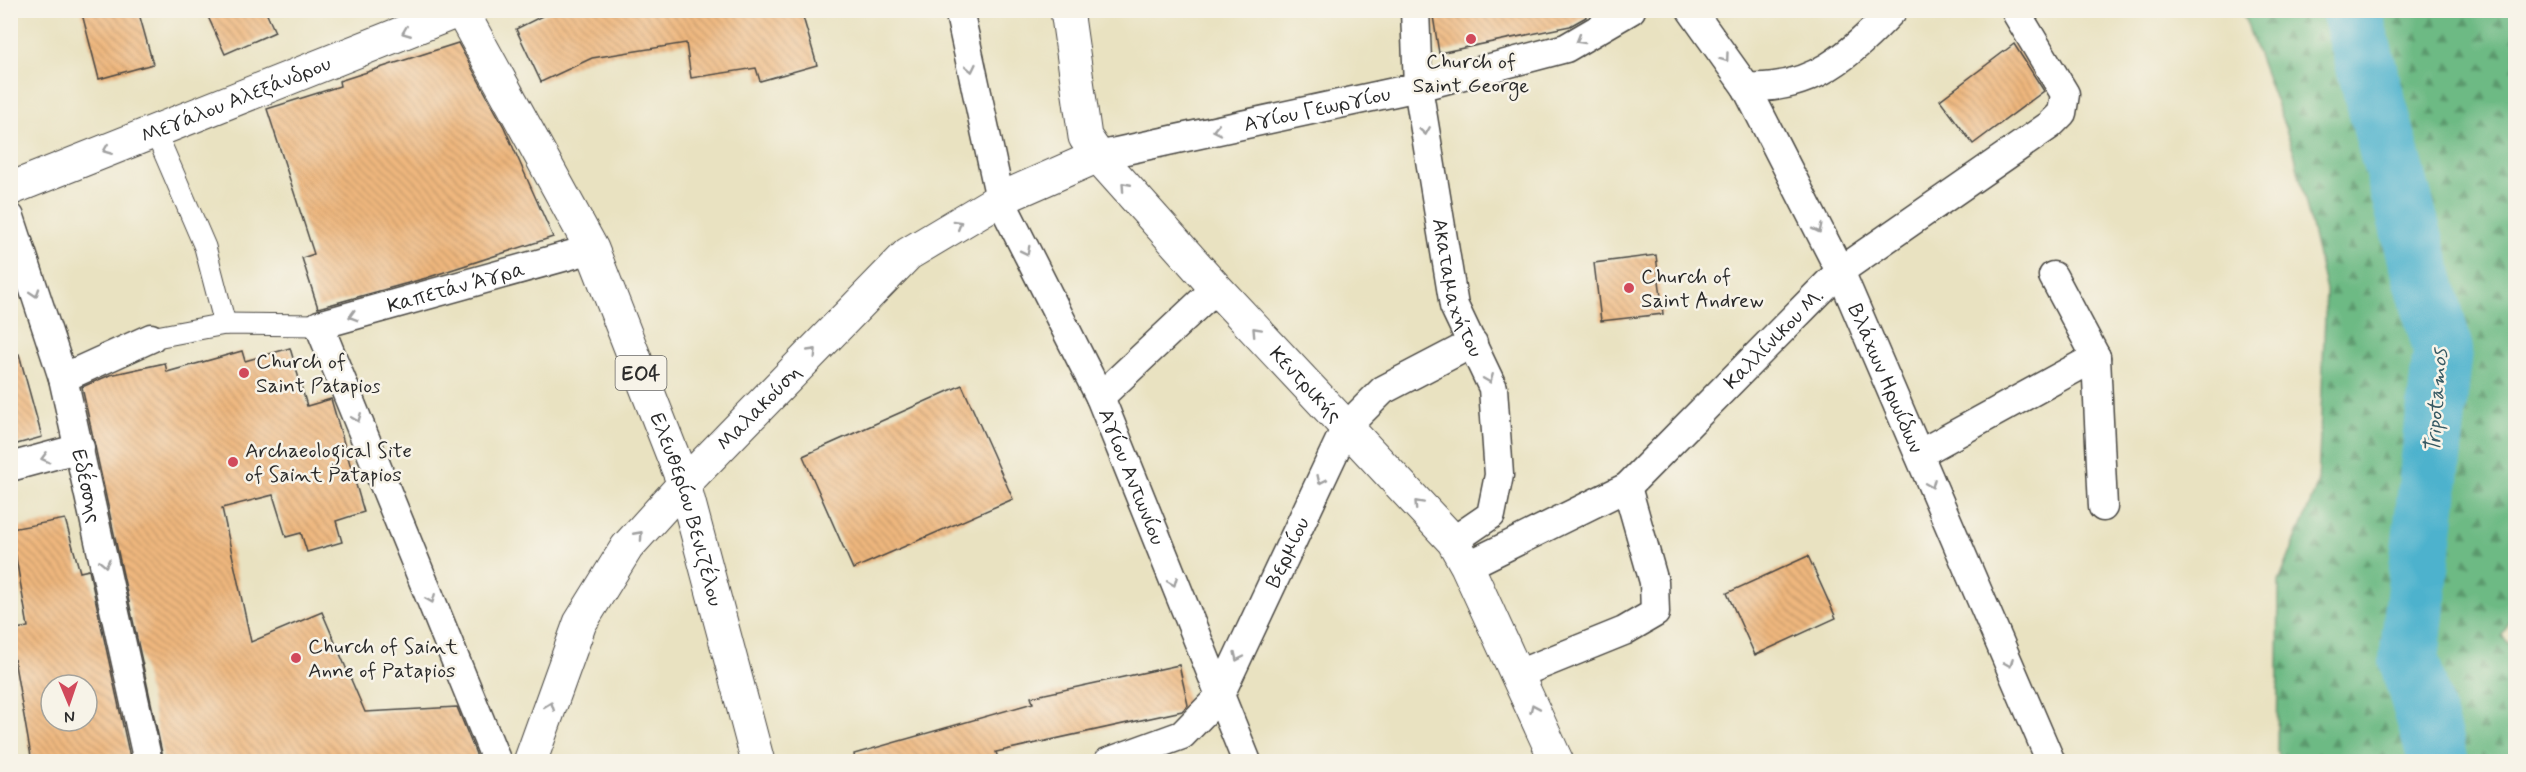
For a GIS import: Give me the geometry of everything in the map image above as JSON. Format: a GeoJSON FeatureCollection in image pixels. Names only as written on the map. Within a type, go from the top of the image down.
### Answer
{"type":"FeatureCollection","features":[{"type":"Feature","properties":{"kind":"street","name":"Μεγάλου Αλεξάνδρου"},"geometry":{"type":"LineString","coordinates":[[10,189],[460,10]]}},
{"type":"Feature","properties":{"kind":"street","name":"Ελευθερίου Βενιζέλου"},"geometry":{"type":"LineString","coordinates":[[460,10],[592,249],[684,484],[758,762]]}},
{"type":"Feature","properties":{"kind":"street","name":"Αγίου Αντωνίου"},"geometry":{"type":"LineString","coordinates":[[959,10],[1000,199],[1100,397],[1246,762]]}},
{"type":"Feature","properties":{"kind":"street","name":"Κεντρικής"},"geometry":{"type":"LineString","coordinates":[[1067,10],[1085,137],[1098,156],[1216,288],[1460,553],[1557,762]]}},
{"type":"Feature","properties":{"kind":"street","name":"Ακαταμαχήτου"},"geometry":{"type":"LineString","coordinates":[[1414,10],[1418,87],[1454,306],[1492,388],[1499,475],[1491,515],[1460,553]]}},
{"type":"Feature","properties":{"kind":"street","name":"Αγίου Γεωργίου"},"geometry":{"type":"LineString","coordinates":[[1098,156],[1418,87],[1566,48],[1631,10]]}},
{"type":"Feature","properties":{"kind":"street","name":"Βλάχων Ηρωίδων"},"geometry":{"type":"LineString","coordinates":[[1691,10],[1746,87],[1840,271],[2052,762]]}},
{"type":"Feature","properties":{"kind":"street"},"geometry":{"type":"LineString","coordinates":[[1746,87],[1770,89],[1813,76],[1855,49],[1893,10]]}},
{"type":"Feature","properties":{"kind":"street","name":"Καλλίνικου Μ."},"geometry":{"type":"LineString","coordinates":[[1460,553],[1627,487],[1840,271],[2050,125],[2062,113],[2065,94],[2017,14]]}},
{"type":"Feature","properties":{"kind":"street"},"geometry":{"type":"LineString","coordinates":[[155,131],[205,247],[225,324]]}},
{"type":"Feature","properties":{"kind":"street","name":"Μαλακούση"},"geometry":{"type":"LineString","coordinates":[[530,762],[580,623],[627,548],[684,484],[908,254],[1000,199],[1098,156]]}},
{"type":"Feature","properties":{"kind":"street","name":"Εδέσσης"},"geometry":{"type":"LineString","coordinates":[[10,217],[63,378],[148,762]]}},
{"type":"Feature","properties":{"kind":"street","name":"Καπετάν Άγρα"},"geometry":{"type":"LineString","coordinates":[[319,325],[592,249]]}},
{"type":"Feature","properties":{"kind":"street"},"geometry":{"type":"LineString","coordinates":[[2053,276],[2096,357],[2103,507]]}},
{"type":"Feature","properties":{"kind":"street"},"geometry":{"type":"LineString","coordinates":[[1100,397],[1216,288]]}},
{"type":"Feature","properties":{"kind":"street"},"geometry":{"type":"LineString","coordinates":[[63,378],[151,338],[225,324],[319,325],[497,762]]}},
{"type":"Feature","properties":{"kind":"street","name":"Βερμίου"},"geometry":{"type":"LineString","coordinates":[[1108,762],[1182,735],[1219,698],[1346,428],[1383,390],[1473,343]]}},
{"type":"Feature","properties":{"kind":"street"},"geometry":{"type":"LineString","coordinates":[[1919,454],[2096,357]]}},
{"type":"Feature","properties":{"kind":"street"},"geometry":{"type":"LineString","coordinates":[[10,467],[80,448]]}},
{"type":"Feature","properties":{"kind":"street"},"geometry":{"type":"LineString","coordinates":[[1518,674],[1624,631],[1655,613],[1654,582],[1627,487]]}},
{"type":"Feature","properties":{"kind":"green space"},"geometry":{"type":"Polygon","coordinates":[[[2242,11],[2515,11],[2516,609],[2502,636],[2515,649],[2515,761],[2280,761],[2277,752],[2279,582],[2318,483],[2326,291],[2294,152],[2242,11]]]}},
{"type":"Feature","properties":{"kind":"building"},"geometry":{"type":"Polygon","coordinates":[[[81,10],[138,10],[153,64],[99,79],[81,10]]]}},
{"type":"Feature","properties":{"kind":"building"},"geometry":{"type":"Polygon","coordinates":[[[205,10],[265,10],[275,32],[225,54],[205,10]]]}},
{"type":"Feature","properties":{"kind":"building"},"geometry":{"type":"Polygon","coordinates":[[[554,10],[801,10],[817,65],[760,81],[756,68],[691,78],[686,43],[592,58],[541,82],[516,29],[554,10]]]}},
{"type":"Feature","properties":{"kind":"building","name":"Church of Saint George"},"geometry":{"type":"Polygon","coordinates":[[[1432,10],[1585,10],[1586,17],[1570,26],[1439,53],[1432,10]]]}},
{"type":"Feature","properties":{"kind":"building"},"geometry":{"type":"Polygon","coordinates":[[[458,43],[504,127],[553,237],[426,278],[318,308],[302,258],[314,254],[267,109],[340,86],[339,81],[458,43]]]}},
{"type":"Feature","properties":{"kind":"building"},"geometry":{"type":"Polygon","coordinates":[[[2014,44],[2044,91],[1973,144],[1940,100],[2014,44]]]}},
{"type":"Feature","properties":{"kind":"building","name":"Church of Saint Andrew"},"geometry":{"type":"Polygon","coordinates":[[[1656,255],[1663,314],[1601,321],[1594,263],[1656,255]]]}},
{"type":"Feature","properties":{"kind":"building"},"geometry":{"type":"Polygon","coordinates":[[[290,348],[307,406],[331,399],[364,512],[336,521],[342,542],[307,552],[301,533],[286,537],[273,495],[222,508],[251,642],[322,612],[365,712],[457,707],[476,754],[476,762],[164,762],[82,387],[110,375],[165,363],[167,372],[242,351],[245,361],[290,348]]]}},
{"type":"Feature","properties":{"kind":"building"},"geometry":{"type":"Polygon","coordinates":[[[19,354],[42,437],[10,446],[10,355],[19,354]]]}},
{"type":"Feature","properties":{"kind":"building"},"geometry":{"type":"Polygon","coordinates":[[[962,385],[1013,499],[853,569],[803,456],[962,385]]]}},
{"type":"Feature","properties":{"kind":"building"},"geometry":{"type":"Polygon","coordinates":[[[65,519],[80,572],[89,570],[131,762],[32,762],[14,659],[10,660],[10,630],[28,627],[11,529],[65,519]]]}},
{"type":"Feature","properties":{"kind":"building"},"geometry":{"type":"Polygon","coordinates":[[[1808,556],[1836,618],[1755,655],[1727,593],[1808,556]]]}},
{"type":"Feature","properties":{"kind":"building"},"geometry":{"type":"Polygon","coordinates":[[[1179,665],[1188,705],[1182,711],[996,752],[999,762],[855,762],[854,754],[1033,703],[1031,697],[1179,665]]]}},
{"type":"Feature","properties":{"kind":"waterway","name":"Tripotamos"},"geometry":{"type":"LineString","coordinates":[[2351,10],[2443,350],[2409,660],[2439,762]]}},
{"type":"Feature","properties":{"kind":"place","name":"Church of Saint George"},"geometry":{"type":"Point","coordinates":[1471,39]}},
{"type":"Feature","properties":{"kind":"place","name":"Church of Saint Andrew"},"geometry":{"type":"Point","coordinates":[1629,288]}},
{"type":"Feature","properties":{"kind":"place","name":"Church of Saint Patapios"},"geometry":{"type":"Point","coordinates":[244,373]}},
{"type":"Feature","properties":{"kind":"place","name":"Archaeological Site of Saint Patapios"},"geometry":{"type":"Point","coordinates":[233,462]}},
{"type":"Feature","properties":{"kind":"place","name":"Church of Saint Anne of Patapios"},"geometry":{"type":"Point","coordinates":[296,658]}}]}
